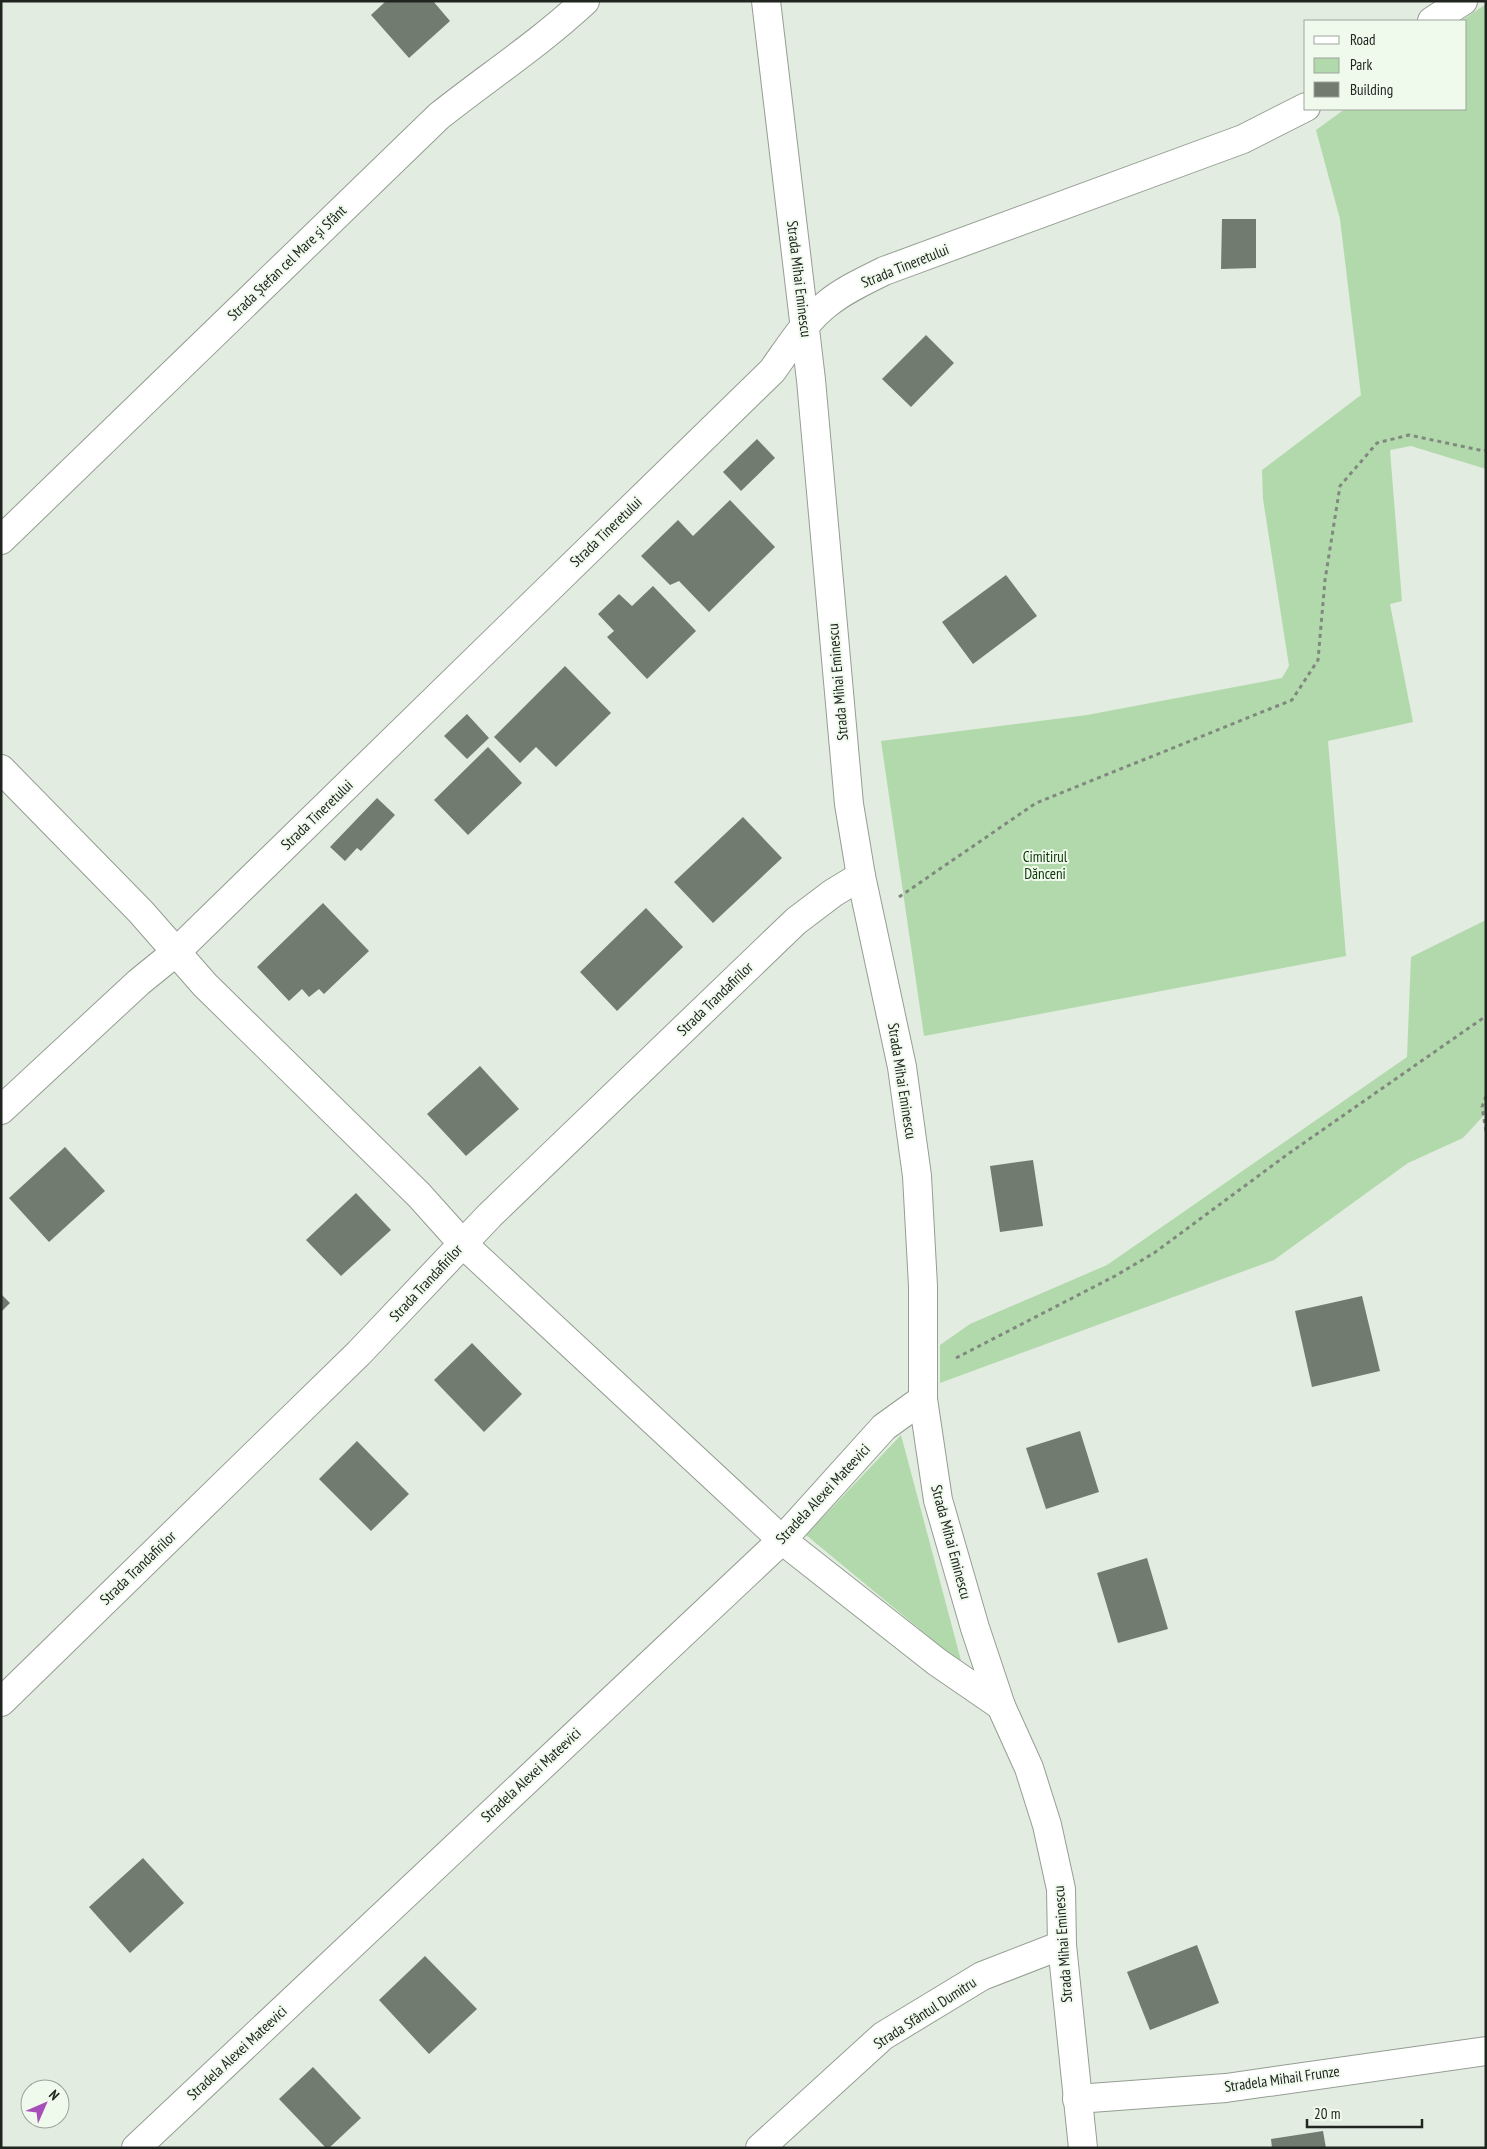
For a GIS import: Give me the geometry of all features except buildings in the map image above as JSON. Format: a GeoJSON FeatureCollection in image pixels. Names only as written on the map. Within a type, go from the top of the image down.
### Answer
{"type":"FeatureCollection","features":[{"type":"Feature","properties":{"kind":"street","name":"Strada Ștefan cel Mare și Sfânt"},"geometry":{"type":"LineString","coordinates":[[1,540],[440,116],[488,76],[552,31],[585,1]]}},
{"type":"Feature","properties":{"kind":"street","name":"Strada Mihai Eminescu"},"geometry":{"type":"LineString","coordinates":[[766,1],[805,327],[849,804],[861,876],[902,1067],[917,1176],[922,1286],[923,1388],[938,1500],[975,1628],[1001,1706],[1029,1768],[1047,1825],[1061,1889],[1062,1945],[1083,2148]]}},
{"type":"Feature","properties":{"kind":"street"},"geometry":{"type":"LineString","coordinates":[[1434,20],[1463,1]]}},
{"type":"Feature","properties":{"kind":"street","name":"Strada Tineretului"},"geometry":{"type":"LineString","coordinates":[[1,1110],[139,982],[176,952],[772,371],[805,327],[825,305],[852,287],[884,271],[1243,139],[1304,108]]}},
{"type":"Feature","properties":{"kind":"street"},"geometry":{"type":"LineString","coordinates":[[1,769],[141,912],[205,985],[419,1195],[463,1244],[782,1540],[937,1662],[1001,1706]]}},
{"type":"Feature","properties":{"kind":"street","name":"Strada Trandafirilor"},"geometry":{"type":"LineString","coordinates":[[1,1702],[359,1353],[463,1244],[796,921],[833,893],[861,876]]}},
{"type":"Feature","properties":{"kind":"street","name":"Stradela Alexei Mateevici"},"geometry":{"type":"LineString","coordinates":[[136,2148],[782,1540],[884,1427],[923,1388]]}},
{"type":"Feature","properties":{"kind":"street","name":"Strada Sfântul Dumitru"},"geometry":{"type":"LineString","coordinates":[[760,2148],[883,2036],[982,1976],[1062,1945]]}},
{"type":"Feature","properties":{"kind":"street","name":"Stradela Mihail Frunze"},"geometry":{"type":"LineString","coordinates":[[1077,2099],[1226,2088],[1486,2051]]}},
{"type":"Feature","properties":{"kind":"path"},"geometry":{"type":"LineString","coordinates":[[869,911],[904,894],[1036,803],[1292,700],[1318,660],[1325,580],[1340,486],[1377,443],[1409,435],[1486,450]]}},
{"type":"Feature","properties":{"kind":"path"},"geometry":{"type":"LineString","coordinates":[[923,1388],[998,1335],[1115,1276],[1154,1253],[1296,1148],[1486,1016]]}},
{"type":"Feature","properties":{"kind":"path"},"geometry":{"type":"LineString","coordinates":[[1486,1096],[1482,1107],[1486,1131]]}},
{"type":"Feature","properties":{"kind":"green space","name":"Cimitirul Dănceni"},"geometry":{"type":"Polygon","coordinates":[[[1486,4],[1486,469],[1411,446],[1390,450],[1402,601],[1390,604],[1413,722],[1328,741],[1346,956],[924,1036],[881,741],[1087,715],[1282,678],[1289,666],[1263,499],[1262,470],[1361,395],[1340,219],[1316,130],[1344,110],[1467,110],[1467,20],[1462,20],[1486,4]]]}},
{"type":"Feature","properties":{"kind":"green space"},"geometry":{"type":"Polygon","coordinates":[[[1486,920],[1486,1113],[1463,1138],[1408,1163],[1274,1260],[940,1383],[940,1345],[970,1324],[1107,1265],[1407,1057],[1411,957],[1486,920]]]}},
{"type":"Feature","properties":{"kind":"green space"},"geometry":{"type":"Polygon","coordinates":[[[901,1435],[962,1664],[806,1535],[901,1435]]]}}]}
